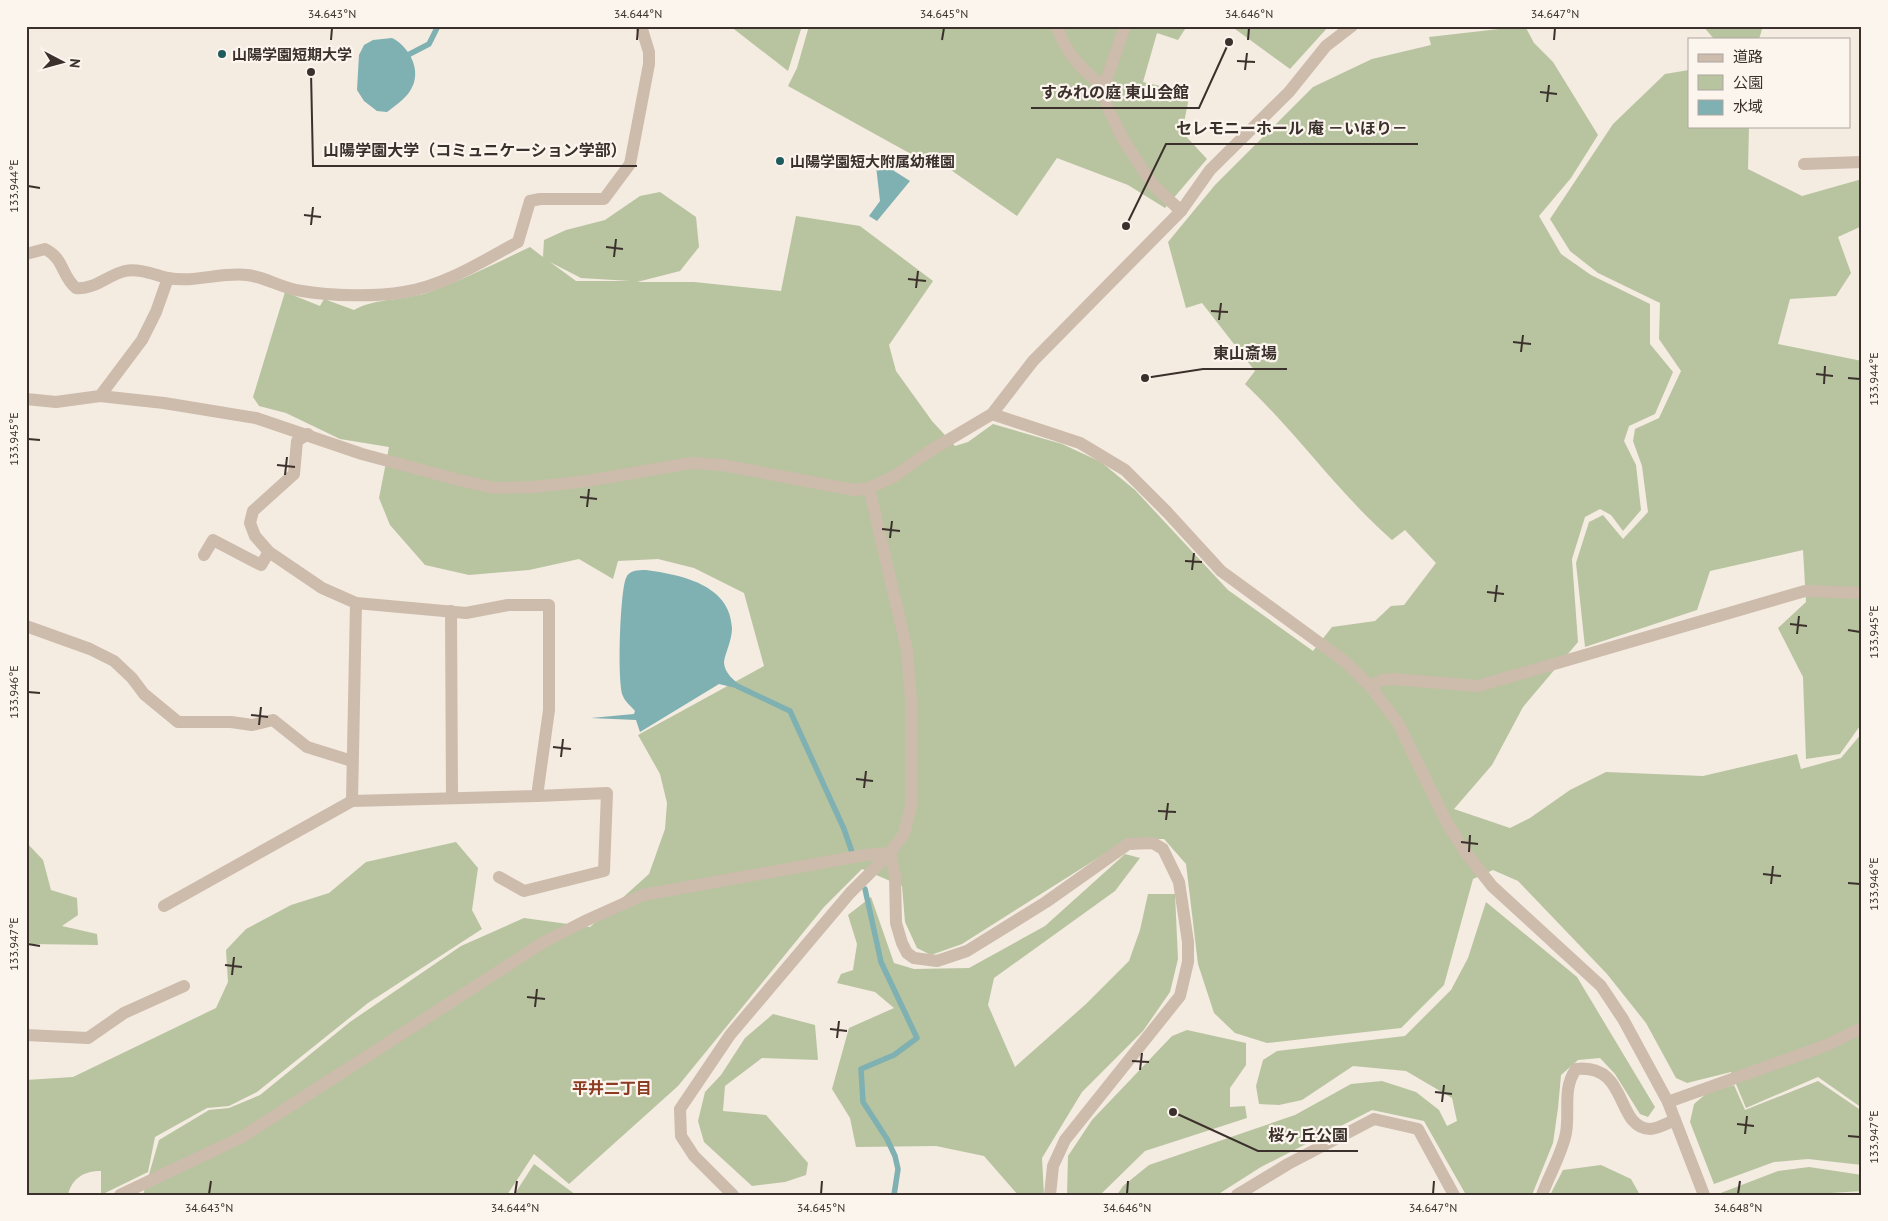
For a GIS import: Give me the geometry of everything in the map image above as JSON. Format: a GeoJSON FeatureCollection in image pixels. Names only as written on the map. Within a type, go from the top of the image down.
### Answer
{"type":"FeatureCollection","features":[{"type":"Feature","properties":{"kind":"street"},"geometry":{"type":"LineString","coordinates":[[26,254],[44,249],[55,254],[71,284],[76,288],[91,286],[126,271],[141,271],[180,280],[232,274],[253,276],[301,291],[366,294],[404,292],[442,281],[518,242],[530,201],[540,199],[604,199],[630,164],[649,64],[649,52],[641,26]]}},
{"type":"Feature","properties":{"kind":"street"},"geometry":{"type":"LineString","coordinates":[[1057,26],[1061,38],[1082,70],[1104,87]]}},
{"type":"Feature","properties":{"kind":"street"},"geometry":{"type":"LineString","coordinates":[[1125,26],[1104,87],[1107,106],[1123,139],[1153,186],[1181,211]]}},
{"type":"Feature","properties":{"kind":"street"},"geometry":{"type":"LineString","coordinates":[[26,400],[56,402],[100,396],[256,418],[308,434],[362,454],[495,488],[534,487],[570,483],[691,464],[722,465],[854,490],[869,488],[895,476],[928,452],[992,414],[1033,362],[1181,211],[1210,170],[1284,98],[1326,46],[1352,26]]}},
{"type":"Feature","properties":{"kind":"street"},"geometry":{"type":"LineString","coordinates":[[1804,164],[1862,162]]}},
{"type":"Feature","properties":{"kind":"street"},"geometry":{"type":"LineString","coordinates":[[100,396],[142,340],[156,312],[168,278]]}},
{"type":"Feature","properties":{"kind":"street"},"geometry":{"type":"LineString","coordinates":[[992,414],[1080,443],[1125,470],[1221,571],[1344,660],[1370,686],[1398,723],[1447,823],[1466,854],[1492,886],[1601,986],[1623,1019],[1668,1102],[1704,1195]]}},
{"type":"Feature","properties":{"kind":"street"},"geometry":{"type":"LineString","coordinates":[[308,434],[297,441],[294,474],[252,511],[250,523],[255,536],[269,552],[322,588],[356,603],[466,613],[508,606],[549,605],[549,710],[537,796]]}},
{"type":"Feature","properties":{"kind":"street"},"geometry":{"type":"LineString","coordinates":[[733,1195],[694,1156],[681,1136],[680,1108],[730,1035],[850,893],[890,853],[904,834],[911,806],[912,700],[907,650],[869,488]]}},
{"type":"Feature","properties":{"kind":"street"},"geometry":{"type":"LineString","coordinates":[[204,555],[213,540],[261,565],[269,552]]}},
{"type":"Feature","properties":{"kind":"street"},"geometry":{"type":"LineString","coordinates":[[1370,686],[1382,680],[1394,679],[1478,686],[1805,591],[1862,593]]}},
{"type":"Feature","properties":{"kind":"street"},"geometry":{"type":"LineString","coordinates":[[352,801],[356,603]]}},
{"type":"Feature","properties":{"kind":"street"},"geometry":{"type":"LineString","coordinates":[[451,611],[452,798]]}},
{"type":"Feature","properties":{"kind":"street"},"geometry":{"type":"LineString","coordinates":[[26,626],[90,649],[114,661],[132,678],[144,694],[178,722],[231,722],[252,725],[273,720],[307,747],[352,762]]}},
{"type":"Feature","properties":{"kind":"street"},"geometry":{"type":"LineString","coordinates":[[164,906],[352,801],[607,794],[604,871],[524,891],[499,877]]}},
{"type":"Feature","properties":{"kind":"street"},"geometry":{"type":"LineString","coordinates":[[890,853],[895,875],[896,923],[902,943],[907,953],[914,958],[937,961],[967,952],[1046,902],[1128,844],[1153,843],[1163,849],[1179,882],[1188,942],[1188,962],[1180,996],[1065,1140],[1053,1166],[1050,1195]]}},
{"type":"Feature","properties":{"kind":"street"},"geometry":{"type":"LineString","coordinates":[[120,1195],[242,1137],[544,942],[634,898],[865,855],[890,853]]}},
{"type":"Feature","properties":{"kind":"street"},"geometry":{"type":"LineString","coordinates":[[26,1035],[88,1038],[124,1013],[184,986]]}},
{"type":"Feature","properties":{"kind":"street"},"geometry":{"type":"LineString","coordinates":[[1668,1102],[1827,1045],[1862,1028]]}},
{"type":"Feature","properties":{"kind":"street"},"geometry":{"type":"LineString","coordinates":[[1542,1195],[1566,1133],[1568,1090],[1570,1078],[1576,1069],[1588,1068],[1601,1071],[1610,1079],[1631,1118],[1639,1126],[1651,1129],[1675,1120]]}},
{"type":"Feature","properties":{"kind":"street"},"geometry":{"type":"LineString","coordinates":[[1238,1195],[1288,1164],[1374,1119],[1418,1129],[1454,1195]]}},
{"type":"Feature","properties":{"kind":"green space"},"geometry":{"type":"Polygon","coordinates":[[[730,26],[802,26],[788,71],[730,26]]]}},
{"type":"Feature","properties":{"kind":"green space"},"geometry":{"type":"Polygon","coordinates":[[[809,26],[1187,26],[1178,40],[1157,33],[1143,82],[1190,93],[1182,132],[1207,159],[1165,208],[1128,185],[1057,158],[1017,216],[948,168],[911,154],[788,86],[797,68],[809,26]]]}},
{"type":"Feature","properties":{"kind":"green space"},"geometry":{"type":"Polygon","coordinates":[[[1231,26],[1329,26],[1290,69],[1231,26]]]}},
{"type":"Feature","properties":{"kind":"green space"},"geometry":{"type":"Polygon","coordinates":[[[1525,26],[1534,43],[1553,62],[1598,135],[1571,178],[1539,216],[1561,254],[1591,275],[1650,304],[1650,344],[1673,372],[1655,414],[1629,426],[1624,441],[1636,465],[1641,510],[1623,531],[1611,515],[1600,509],[1585,517],[1572,559],[1578,642],[1523,707],[1492,765],[1454,809],[1510,828],[1530,818],[1570,790],[1606,772],[1703,776],[1797,754],[1801,769],[1841,758],[1862,733],[1862,1108],[1818,1077],[1746,1108],[1731,1072],[1687,1083],[1676,1078],[1646,1023],[1607,974],[1518,881],[1493,870],[1473,879],[1444,985],[1401,1028],[1267,1043],[1235,1033],[1214,1013],[1198,964],[1186,864],[1164,839],[1128,839],[962,944],[931,955],[917,948],[905,922],[902,886],[862,869],[824,907],[678,1086],[569,1184],[534,1154],[507,1195],[143,1195],[159,1140],[209,1110],[229,1108],[260,1095],[350,1022],[461,946],[524,918],[590,927],[649,874],[665,829],[667,803],[660,774],[638,735],[764,666],[744,593],[694,568],[658,559],[618,561],[613,579],[579,559],[529,570],[469,575],[425,565],[390,525],[379,498],[389,447],[340,439],[286,413],[259,406],[253,397],[285,292],[320,306],[324,299],[354,310],[372,303],[422,294],[457,281],[530,247],[543,257],[544,240],[566,230],[605,220],[640,196],[660,192],[696,217],[699,247],[680,271],[637,282],[694,282],[781,291],[796,216],[860,226],[933,281],[889,345],[896,371],[932,421],[955,446],[968,442],[993,424],[1062,444],[1101,462],[1135,490],[1228,590],[1313,651],[1332,627],[1375,621],[1391,606],[1404,605],[1436,563],[1405,530],[1392,540],[1372,522],[1245,384],[1255,371],[1202,303],[1186,308],[1168,242],[1215,185],[1313,87],[1372,59],[1431,45],[1429,37],[1525,26]],[[550,262],[576,281],[630,281],[581,278],[550,262]]]}},
{"type":"Feature","properties":{"kind":"green space"},"geometry":{"type":"Polygon","coordinates":[[[1703,26],[1763,26],[1759,38],[1713,38],[1703,26]]]}},
{"type":"Feature","properties":{"kind":"green space"},"geometry":{"type":"Polygon","coordinates":[[[1688,70],[1688,128],[1749,128],[1748,169],[1802,196],[1862,179],[1862,226],[1838,237],[1851,273],[1836,296],[1790,299],[1778,344],[1862,361],[1862,723],[1840,754],[1806,759],[1803,677],[1778,628],[1806,602],[1803,550],[1710,571],[1697,610],[1585,647],[1576,563],[1589,522],[1603,515],[1623,539],[1648,512],[1642,466],[1633,441],[1635,429],[1659,418],[1681,371],[1659,339],[1660,303],[1598,273],[1570,251],[1550,219],[1613,124],[1665,74],[1688,70]]]}},
{"type":"Feature","properties":{"kind":"green space"},"geometry":{"type":"Polygon","coordinates":[[[26,842],[43,860],[51,890],[77,898],[78,915],[62,926],[97,934],[98,945],[32,944],[26,940],[26,842]]]}},
{"type":"Feature","properties":{"kind":"green space"},"geometry":{"type":"Polygon","coordinates":[[[456,842],[478,868],[472,910],[482,929],[368,1003],[257,1092],[229,1106],[207,1108],[155,1137],[148,1172],[101,1195],[101,1171],[84,1174],[72,1184],[68,1195],[26,1195],[26,1080],[73,1077],[216,1008],[228,982],[226,950],[246,929],[291,905],[329,893],[366,862],[456,842]]]}},
{"type":"Feature","properties":{"kind":"green space"},"geometry":{"type":"Polygon","coordinates":[[[1125,854],[1140,858],[1115,891],[994,978],[988,1005],[1015,1067],[1086,1004],[1129,961],[1140,930],[1148,894],[1175,894],[1178,959],[1170,992],[1143,1031],[1082,1092],[1042,1158],[1044,1195],[1018,1195],[984,1156],[936,1146],[856,1147],[850,1118],[832,1089],[849,1028],[894,1008],[875,992],[837,983],[841,974],[853,970],[857,944],[848,915],[871,897],[894,963],[914,969],[969,968],[1045,926],[1125,854]]]}},
{"type":"Feature","properties":{"kind":"green space"},"geometry":{"type":"Polygon","coordinates":[[[1486,902],[1577,977],[1655,1107],[1648,1117],[1640,1114],[1615,1074],[1600,1058],[1578,1060],[1561,1075],[1553,1143],[1532,1195],[1466,1195],[1424,1121],[1372,1110],[1261,1167],[1217,1195],[1117,1195],[1123,1186],[1149,1165],[1295,1115],[1351,1084],[1382,1081],[1416,1092],[1439,1110],[1447,1126],[1457,1121],[1452,1098],[1406,1071],[1353,1066],[1302,1100],[1279,1105],[1259,1104],[1256,1086],[1263,1060],[1277,1051],[1405,1036],[1451,990],[1468,958],[1486,902]]]}},
{"type":"Feature","properties":{"kind":"green space"},"geometry":{"type":"Polygon","coordinates":[[[773,1014],[815,1025],[818,1060],[762,1058],[725,1086],[723,1111],[766,1115],[808,1163],[806,1175],[785,1182],[752,1186],[704,1142],[698,1121],[705,1092],[721,1075],[745,1038],[773,1014]]]}},
{"type":"Feature","properties":{"kind":"green space"},"geometry":{"type":"Polygon","coordinates":[[[1187,1030],[1246,1043],[1246,1065],[1230,1088],[1230,1107],[1245,1106],[1247,1118],[1145,1151],[1100,1195],[1067,1195],[1068,1156],[1092,1120],[1172,1036],[1187,1030]]]}},
{"type":"Feature","properties":{"kind":"green space"},"geometry":{"type":"Polygon","coordinates":[[[1818,1081],[1862,1111],[1862,1165],[1808,1159],[1774,1162],[1714,1184],[1690,1122],[1694,1104],[1707,1093],[1734,1085],[1745,1110],[1818,1081]]]}},
{"type":"Feature","properties":{"kind":"green space"},"geometry":{"type":"Polygon","coordinates":[[[534,1164],[576,1195],[514,1195],[534,1164]]]}},
{"type":"Feature","properties":{"kind":"green space"},"geometry":{"type":"Polygon","coordinates":[[[1601,1165],[1631,1179],[1640,1195],[1550,1195],[1563,1170],[1601,1165]]]}},
{"type":"Feature","properties":{"kind":"green space"},"geometry":{"type":"Polygon","coordinates":[[[1809,1167],[1862,1175],[1862,1191],[1831,1193],[1831,1195],[1718,1194],[1778,1171],[1809,1167]]]}},
{"type":"Feature","properties":{"kind":"water"},"geometry":{"type":"Polygon","coordinates":[[[392,38],[404,47],[413,61],[415,68],[414,84],[405,97],[387,112],[377,111],[364,101],[357,90],[359,55],[364,45],[373,40],[392,38]]]}},
{"type":"Feature","properties":{"kind":"water"},"geometry":{"type":"Polygon","coordinates":[[[880,162],[910,181],[877,221],[869,216],[880,201],[876,166],[880,162]]]}},
{"type":"Feature","properties":{"kind":"water"},"geometry":{"type":"Polygon","coordinates":[[[646,570],[674,575],[701,584],[723,601],[729,613],[732,628],[724,666],[730,676],[741,686],[740,689],[719,684],[640,732],[636,720],[591,718],[634,714],[635,711],[624,698],[621,688],[622,601],[627,575],[634,571],[646,570]]]}},
{"type":"Feature","properties":{"kind":"waterway"},"geometry":{"type":"LineString","coordinates":[[404,57],[429,44],[438,26]]}},
{"type":"Feature","properties":{"kind":"waterway"},"geometry":{"type":"LineString","coordinates":[[737,686],[790,711],[844,829],[852,852]]}},
{"type":"Feature","properties":{"kind":"waterway"},"geometry":{"type":"LineString","coordinates":[[865,889],[881,962],[917,1038],[894,1055],[861,1069],[863,1102],[887,1139],[895,1156],[898,1169],[894,1195]]}},
{"type":"Feature","properties":{"kind":"place","name":"すみれの庭 東山会館"},"geometry":{"type":"Point","coordinates":[1229,42]}},
{"type":"Feature","properties":{"kind":"place","name":"山陽学園短期大学"},"geometry":{"type":"Point","coordinates":[222,54]}},
{"type":"Feature","properties":{"kind":"place","name":"山陽学園大学（コミュニケーション学部）"},"geometry":{"type":"Point","coordinates":[311,72]}},
{"type":"Feature","properties":{"kind":"place","name":"山陽学園短大附属幼稚園"},"geometry":{"type":"Point","coordinates":[780,161]}},
{"type":"Feature","properties":{"kind":"place","name":"セレモニーホール 庵 －いほり－"},"geometry":{"type":"Point","coordinates":[1126,226]}},
{"type":"Feature","properties":{"kind":"place","name":"東山斎場"},"geometry":{"type":"Point","coordinates":[1145,378]}},
{"type":"Feature","properties":{"kind":"place","name":"桜ヶ丘公園"},"geometry":{"type":"Point","coordinates":[1173,1112]}},
{"type":"Feature","properties":{"kind":"district","name":"平井二丁目"},"geometry":{"type":"Point","coordinates":[612,1088]}}]}
